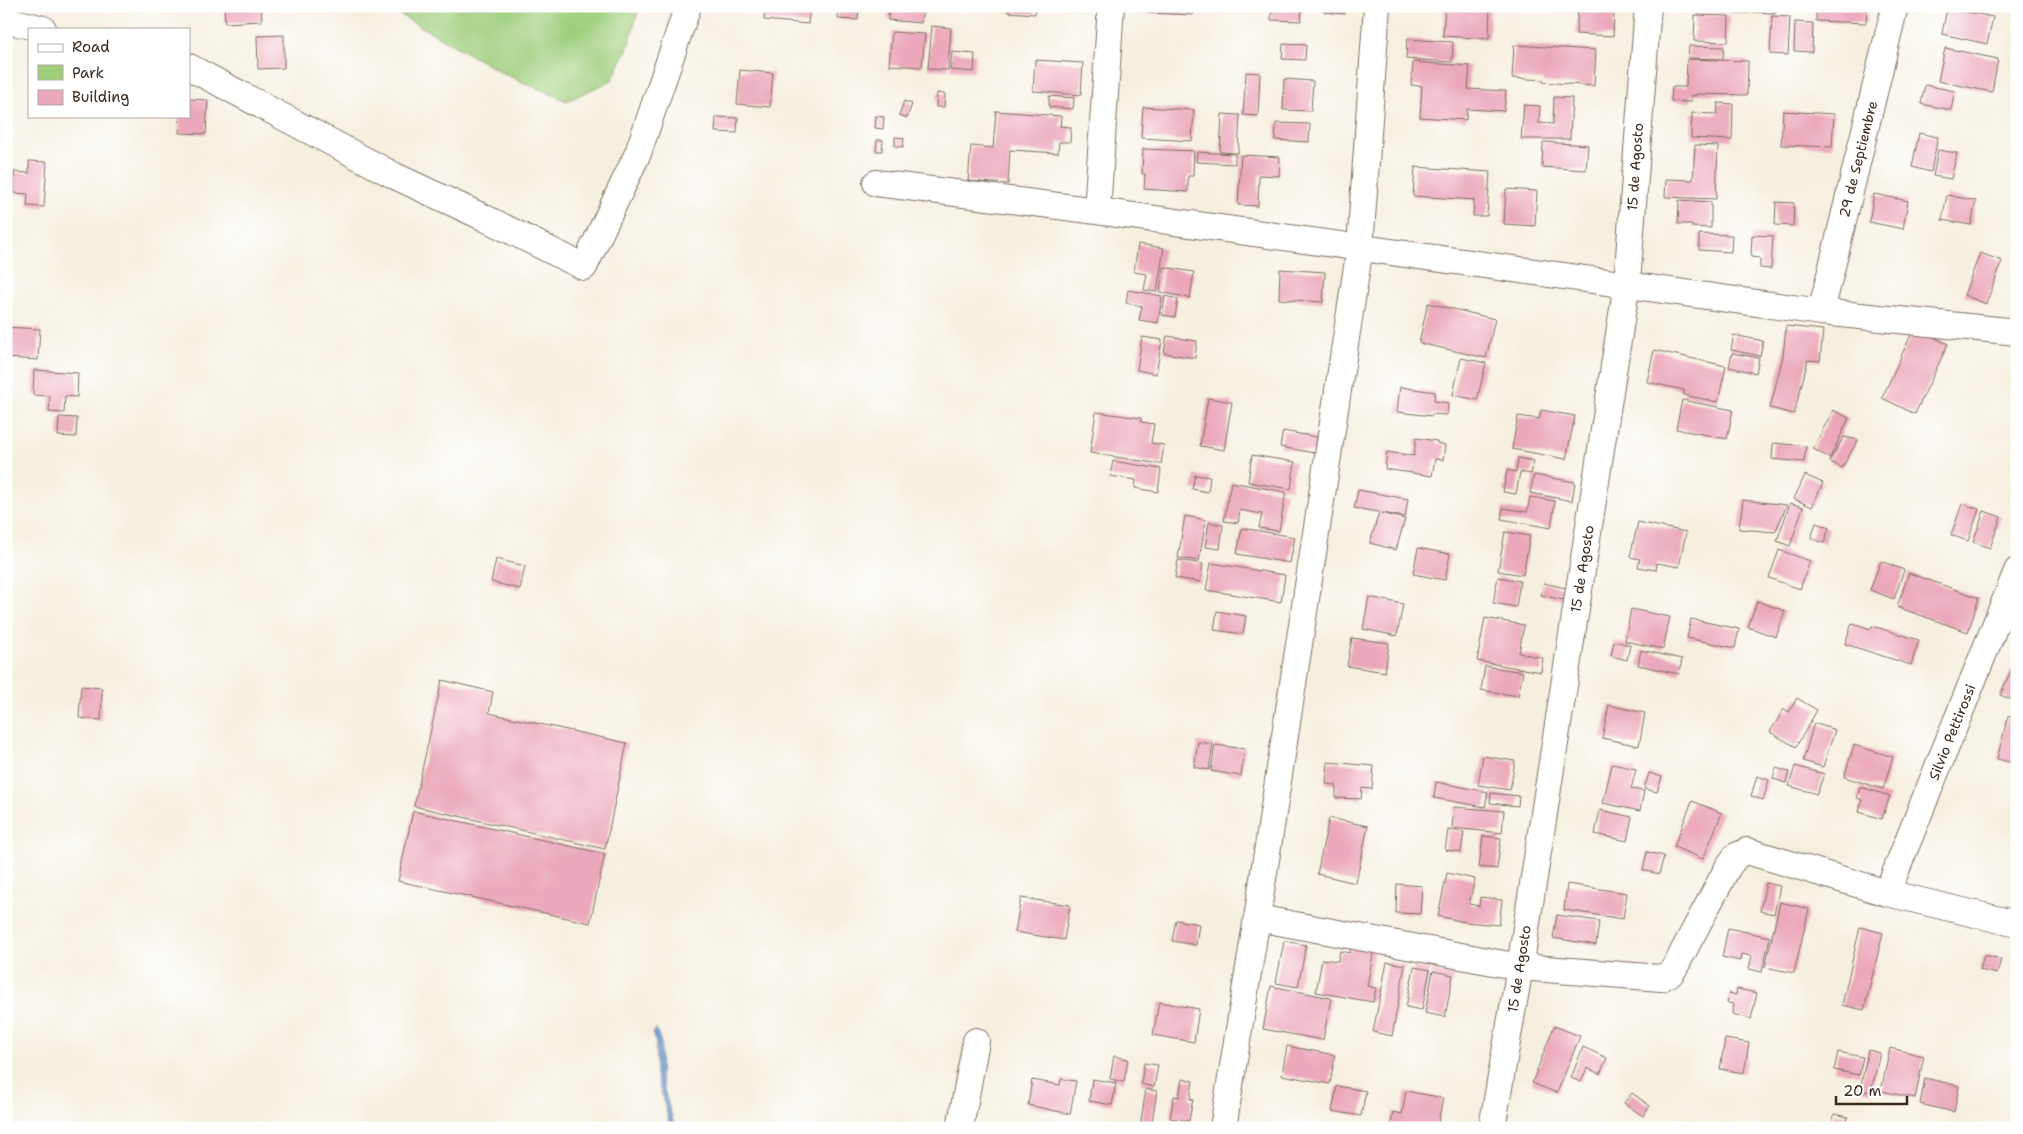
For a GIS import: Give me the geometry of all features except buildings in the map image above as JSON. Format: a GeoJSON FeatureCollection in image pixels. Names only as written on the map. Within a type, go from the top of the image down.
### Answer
{"type":"FeatureCollection","features":[{"type":"Feature","properties":{"kind":"street"},"geometry":{"type":"LineString","coordinates":[[190,68],[395,176],[487,219],[584,268],[638,153],[688,6]]}},
{"type":"Feature","properties":{"kind":"street"},"geometry":{"type":"LineString","coordinates":[[1097,211],[1111,6]]}},
{"type":"Feature","properties":{"kind":"street"},"geometry":{"type":"LineString","coordinates":[[1223,1128],[1360,247],[1377,6]]}},
{"type":"Feature","properties":{"kind":"street","name":"15 de Agosto"},"geometry":{"type":"LineString","coordinates":[[1492,1128],[1520,967],[1627,283],[1648,6]]}},
{"type":"Feature","properties":{"kind":"street","name":"29 de Septiembre"},"geometry":{"type":"LineString","coordinates":[[1821,312],[1895,6]]}},
{"type":"Feature","properties":{"kind":"street"},"geometry":{"type":"LineString","coordinates":[[6,20],[39,28]]}},
{"type":"Feature","properties":{"kind":"street"},"geometry":{"type":"LineString","coordinates":[[876,183],[1627,283],[1821,312],[2017,332]]}},
{"type":"Feature","properties":{"kind":"street","name":"Silvio Pettirossi"},"geometry":{"type":"LineString","coordinates":[[1887,893],[2006,628],[2017,572]]}},
{"type":"Feature","properties":{"kind":"street"},"geometry":{"type":"LineString","coordinates":[[1257,918],[1520,967],[1661,978],[1671,973],[1676,965],[1728,867],[1736,856],[1747,851],[1887,893],[2017,924]]}},
{"type":"Feature","properties":{"kind":"street"},"geometry":{"type":"LineString","coordinates":[[960,1128],[976,1041]]}},
{"type":"Feature","properties":{"kind":"green space"},"geometry":{"type":"Polygon","coordinates":[[[385,6],[638,6],[639,8],[628,47],[612,80],[567,101],[504,74],[385,6]]]}},
{"type":"Feature","properties":{"kind":"water"},"geometry":{"type":"Polygon","coordinates":[[[656,1029],[661,1043],[660,1076],[675,1128],[671,1128],[656,1075],[656,1043],[652,1033],[656,1029]]]}}]}
